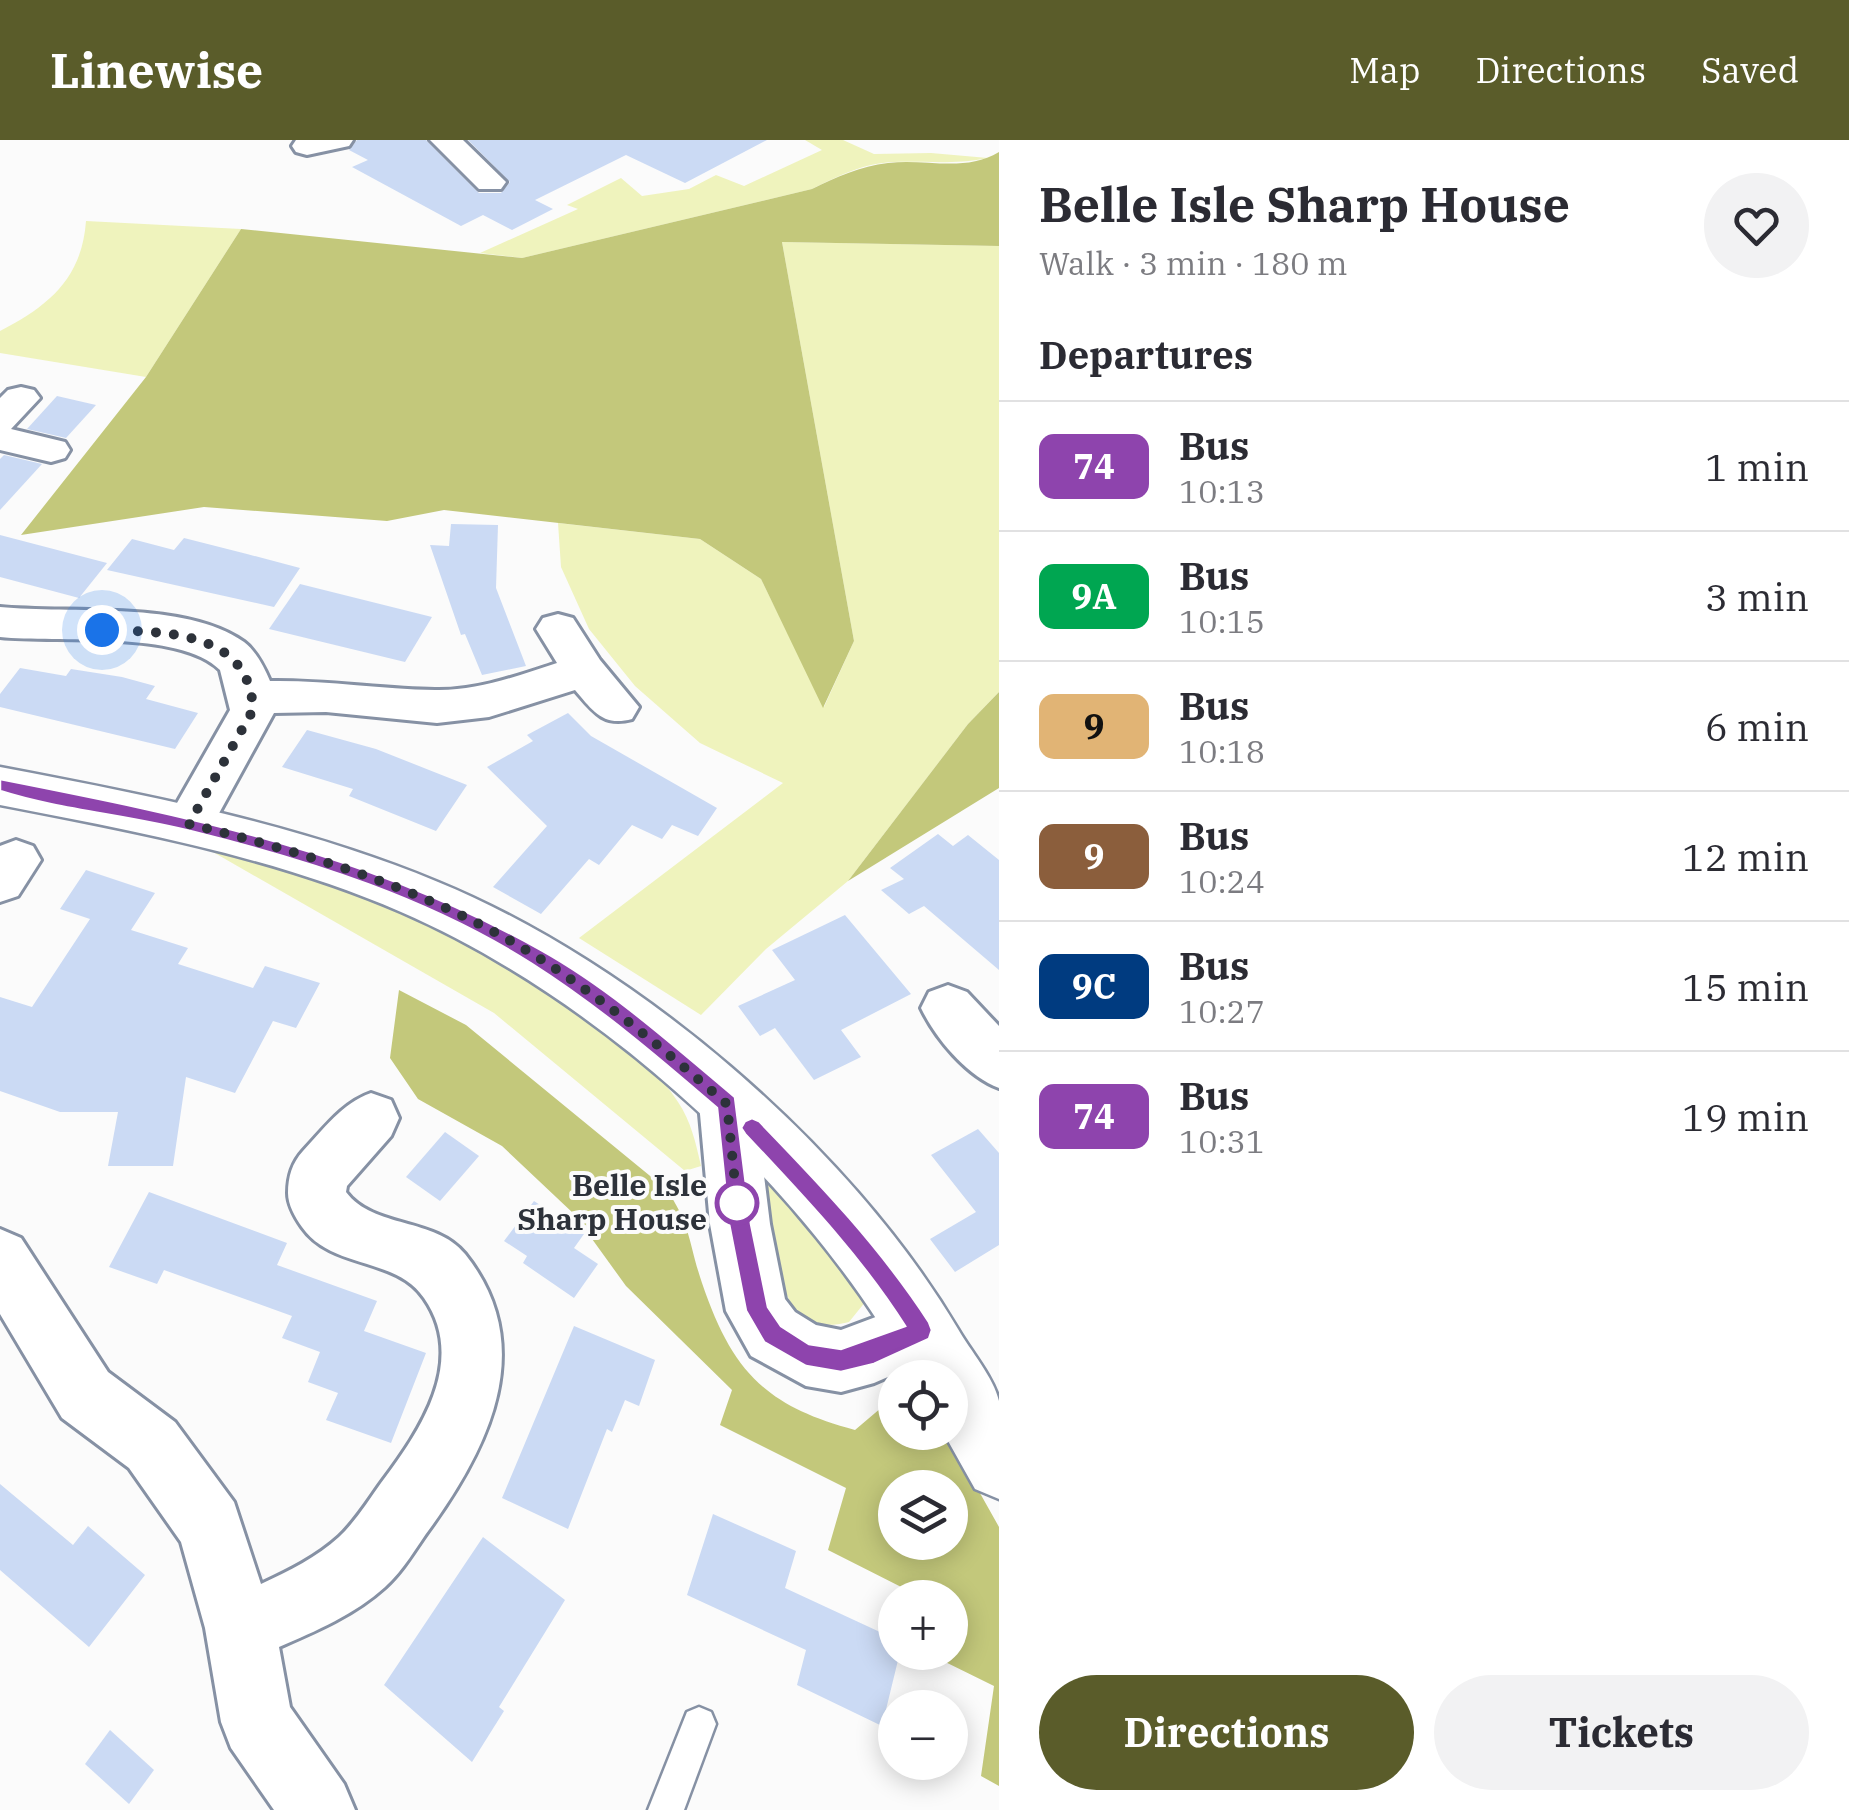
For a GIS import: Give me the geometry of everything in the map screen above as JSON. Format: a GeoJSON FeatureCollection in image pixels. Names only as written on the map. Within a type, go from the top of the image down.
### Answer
{"type":"FeatureCollection","features":[{"type":"Feature","properties":{"kind":"street"},"geometry":{"type":"LineString","coordinates":[[307,146],[338,140]]}},
{"type":"Feature","properties":{"kind":"street"},"geometry":{"type":"LineString","coordinates":[[445,140],[490,182]]}},
{"type":"Feature","properties":{"kind":"street"},"geometry":{"type":"LineString","coordinates":[[0,438],[51,450]]}},
{"type":"Feature","properties":{"kind":"street"},"geometry":{"type":"LineString","coordinates":[[0,622],[36,628],[168,632],[202,639],[230,654],[246,676],[253,710],[189,824]]}},
{"type":"Feature","properties":{"kind":"street"},"geometry":{"type":"LineString","coordinates":[[558,629],[584,671],[616,707]]}},
{"type":"Feature","properties":{"kind":"street"},"geometry":{"type":"LineString","coordinates":[[253,697],[326,696],[438,707],[489,701],[584,671]]}},
{"type":"Feature","properties":{"kind":"street"},"geometry":{"type":"LineString","coordinates":[[0,786],[189,824],[295,851],[422,897],[537,957],[636,1026],[727,1104],[830,1210],[890,1282],[939,1360]]}},
{"type":"Feature","properties":{"kind":"street"},"geometry":{"type":"LineString","coordinates":[[948,1008],[999,1064]]}},
{"type":"Feature","properties":{"kind":"street"},"geometry":{"type":"LineString","coordinates":[[727,1104],[740,1224],[757,1311],[772,1334],[806,1354],[841,1361],[874,1352],[927,1360]]}},
{"type":"Feature","properties":{"kind":"street"},"geometry":{"type":"LineString","coordinates":[[240,1628],[314,1597],[363,1562],[437,1464],[461,1415],[474,1365],[468,1313],[441,1272],[401,1246],[339,1228],[317,1199],[318,1176],[371,1118]]}},
{"type":"Feature","properties":{"kind":"street"},"geometry":{"type":"LineString","coordinates":[[0,1258],[85,1395],[152,1445],[210,1526],[240,1628],[257,1722],[318,1810]]}},
{"type":"Feature","properties":{"kind":"street"},"geometry":{"type":"LineString","coordinates":[[968,1411],[999,1465]]}},
{"type":"Feature","properties":{"kind":"lane"},"geometry":{"type":"LineString","coordinates":[[666,1810],[698,1724]]}},
{"type":"Feature","properties":{"kind":"green space"},"geometry":{"type":"Polygon","coordinates":[[[805,140],[843,140],[874,154],[988,158],[872,165],[812,189],[522,258],[480,253],[578,209],[567,205],[621,178],[642,196],[689,189],[716,175],[744,186],[822,150],[805,140]]]}},
{"type":"Feature","properties":{"kind":"green space"},"geometry":{"type":"Polygon","coordinates":[[[999,152],[999,246],[782,242],[854,641],[823,708],[761,579],[700,539],[444,510],[387,521],[204,507],[21,535],[146,377],[241,229],[522,258],[812,189],[868,167],[902,162],[972,162],[999,152]]]}},
{"type":"Feature","properties":{"kind":"green space"},"geometry":{"type":"Polygon","coordinates":[[[86,221],[241,229],[146,377],[0,353],[0,331],[48,300],[70,274],[78,259],[86,221]]]}},
{"type":"Feature","properties":{"kind":"green space"},"geometry":{"type":"Polygon","coordinates":[[[782,242],[999,246],[999,692],[968,724],[848,881],[766,949],[701,1015],[579,938],[783,783],[700,743],[635,686],[589,629],[561,567],[558,523],[700,539],[761,579],[824,707],[854,641],[782,242]]]}},
{"type":"Feature","properties":{"kind":"green space"},"geometry":{"type":"Polygon","coordinates":[[[999,692],[999,788],[848,881],[968,724],[999,692]]]}},
{"type":"Feature","properties":{"kind":"green space"},"geometry":{"type":"Polygon","coordinates":[[[206,848],[365,897],[466,944],[561,1001],[663,1082],[686,1117],[701,1166],[685,1171],[494,1013],[206,848]]]}},
{"type":"Feature","properties":{"kind":"green space"},"geometry":{"type":"Polygon","coordinates":[[[399,990],[466,1025],[666,1189],[685,1224],[702,1283],[726,1340],[740,1362],[775,1396],[797,1409],[855,1430],[878,1410],[878,1450],[956,1450],[967,1470],[878,1470],[878,1560],[968,1560],[968,1472],[999,1527],[999,1786],[981,1776],[994,1686],[962,1670],[968,1670],[968,1580],[887,1580],[828,1550],[846,1488],[720,1425],[732,1390],[626,1286],[574,1214],[502,1146],[418,1099],[390,1058],[399,990]]]}},
{"type":"Feature","properties":{"kind":"green space"},"geometry":{"type":"Polygon","coordinates":[[[760,1175],[779,1191],[866,1301],[849,1322],[813,1323],[793,1306],[782,1278],[760,1175]]]}},
{"type":"Feature","properties":{"kind":"building"},"geometry":{"type":"Polygon","coordinates":[[[357,140],[426,140],[479,193],[501,193],[510,182],[468,140],[767,140],[685,183],[626,155],[535,200],[553,209],[512,230],[483,215],[461,226],[352,167],[368,160],[349,150],[357,140]]]}},
{"type":"Feature","properties":{"kind":"building"},"geometry":{"type":"Polygon","coordinates":[[[57,396],[96,405],[66,438],[27,429],[57,396]]]}},
{"type":"Feature","properties":{"kind":"building"},"geometry":{"type":"Polygon","coordinates":[[[4,455],[42,464],[0,510],[0,459],[4,455]]]}},
{"type":"Feature","properties":{"kind":"building"},"geometry":{"type":"Polygon","coordinates":[[[451,524],[498,525],[496,588],[526,666],[482,675],[465,634],[461,635],[430,545],[449,546],[451,524]]]}},
{"type":"Feature","properties":{"kind":"building"},"geometry":{"type":"Polygon","coordinates":[[[0,535],[107,563],[79,598],[0,577],[0,535]]]}},
{"type":"Feature","properties":{"kind":"building"},"geometry":{"type":"Polygon","coordinates":[[[184,538],[300,568],[274,607],[107,570],[132,539],[174,550],[184,538]]]}},
{"type":"Feature","properties":{"kind":"building"},"geometry":{"type":"Polygon","coordinates":[[[300,584],[432,617],[405,662],[269,629],[300,584]]]}},
{"type":"Feature","properties":{"kind":"building"},"geometry":{"type":"Polygon","coordinates":[[[20,668],[66,676],[71,669],[122,677],[155,686],[146,699],[198,713],[175,749],[0,707],[0,694],[20,668]]]}},
{"type":"Feature","properties":{"kind":"building"},"geometry":{"type":"Polygon","coordinates":[[[568,713],[591,736],[717,808],[698,836],[672,825],[662,839],[632,825],[599,865],[589,859],[541,914],[493,887],[547,826],[487,767],[533,741],[527,735],[568,713]]]}},
{"type":"Feature","properties":{"kind":"building"},"geometry":{"type":"Polygon","coordinates":[[[307,730],[376,749],[467,785],[436,831],[349,796],[353,789],[282,767],[307,730]]]}},
{"type":"Feature","properties":{"kind":"building"},"geometry":{"type":"Polygon","coordinates":[[[938,834],[953,846],[968,835],[999,860],[999,970],[924,906],[909,914],[881,890],[904,879],[890,868],[938,834]]]}},
{"type":"Feature","properties":{"kind":"building"},"geometry":{"type":"Polygon","coordinates":[[[86,870],[155,893],[131,930],[188,948],[178,964],[253,988],[265,966],[320,983],[296,1028],[273,1021],[235,1093],[186,1077],[173,1166],[108,1166],[118,1112],[60,1112],[0,1091],[0,997],[32,1007],[90,919],[60,909],[86,870]]]}},
{"type":"Feature","properties":{"kind":"building"},"geometry":{"type":"Polygon","coordinates":[[[845,915],[911,994],[841,1030],[861,1057],[814,1080],[775,1028],[760,1036],[738,1006],[795,980],[772,950],[845,915]]]}},
{"type":"Feature","properties":{"kind":"building"},"geometry":{"type":"Polygon","coordinates":[[[978,1129],[999,1153],[999,1245],[955,1272],[930,1239],[976,1212],[931,1155],[978,1129]]]}},
{"type":"Feature","properties":{"kind":"building"},"geometry":{"type":"Polygon","coordinates":[[[445,1132],[479,1156],[440,1201],[406,1177],[445,1132]]]}},
{"type":"Feature","properties":{"kind":"building"},"geometry":{"type":"Polygon","coordinates":[[[149,1192],[287,1243],[277,1265],[377,1301],[364,1331],[426,1353],[391,1443],[326,1420],[338,1393],[308,1382],[320,1352],[282,1338],[292,1316],[164,1270],[157,1284],[109,1267],[149,1192]]]}},
{"type":"Feature","properties":{"kind":"building"},"geometry":{"type":"Polygon","coordinates":[[[534,1201],[584,1234],[574,1248],[598,1264],[574,1298],[523,1263],[527,1256],[504,1241],[534,1201]]]}},
{"type":"Feature","properties":{"kind":"building"},"geometry":{"type":"Polygon","coordinates":[[[574,1326],[655,1360],[639,1406],[625,1400],[612,1432],[607,1429],[568,1529],[502,1498],[574,1326]]]}},
{"type":"Feature","properties":{"kind":"building"},"geometry":{"type":"Polygon","coordinates":[[[0,1484],[73,1545],[88,1526],[145,1575],[89,1647],[0,1570],[0,1484]]]}},
{"type":"Feature","properties":{"kind":"building"},"geometry":{"type":"Polygon","coordinates":[[[713,1514],[796,1551],[785,1588],[878,1631],[878,1670],[896,1670],[891,1690],[878,1690],[878,1724],[797,1685],[806,1650],[687,1595],[713,1514]]]}},
{"type":"Feature","properties":{"kind":"building"},"geometry":{"type":"Polygon","coordinates":[[[483,1537],[565,1600],[499,1707],[504,1711],[472,1762],[384,1685],[483,1537]]]}},
{"type":"Feature","properties":{"kind":"building"},"geometry":{"type":"Polygon","coordinates":[[[110,1730],[154,1770],[129,1804],[85,1764],[110,1730]]]}},
{"type":"Feature","properties":{"kind":"bus line","name":"74"},"geometry":{"type":"LineString","coordinates":[[0,786],[189,824],[295,851],[422,897],[537,957],[636,1026],[727,1104],[740,1224],[757,1311],[772,1334],[806,1354],[841,1361],[874,1352],[921,1330],[890,1282],[830,1210],[752,1128]]}},
{"type":"Feature","properties":{"kind":"place","name":"Belle Isle Sharp House"},"geometry":{"type":"Point","coordinates":[737,1203]}},
{"type":"Feature","properties":{"kind":"route"},"geometry":{"type":"LineString","coordinates":[[102,630],[168,632],[202,639],[230,654],[246,676],[253,710],[189,824],[295,851],[422,897],[537,957],[636,1026],[727,1104],[737,1203]]}}]}
